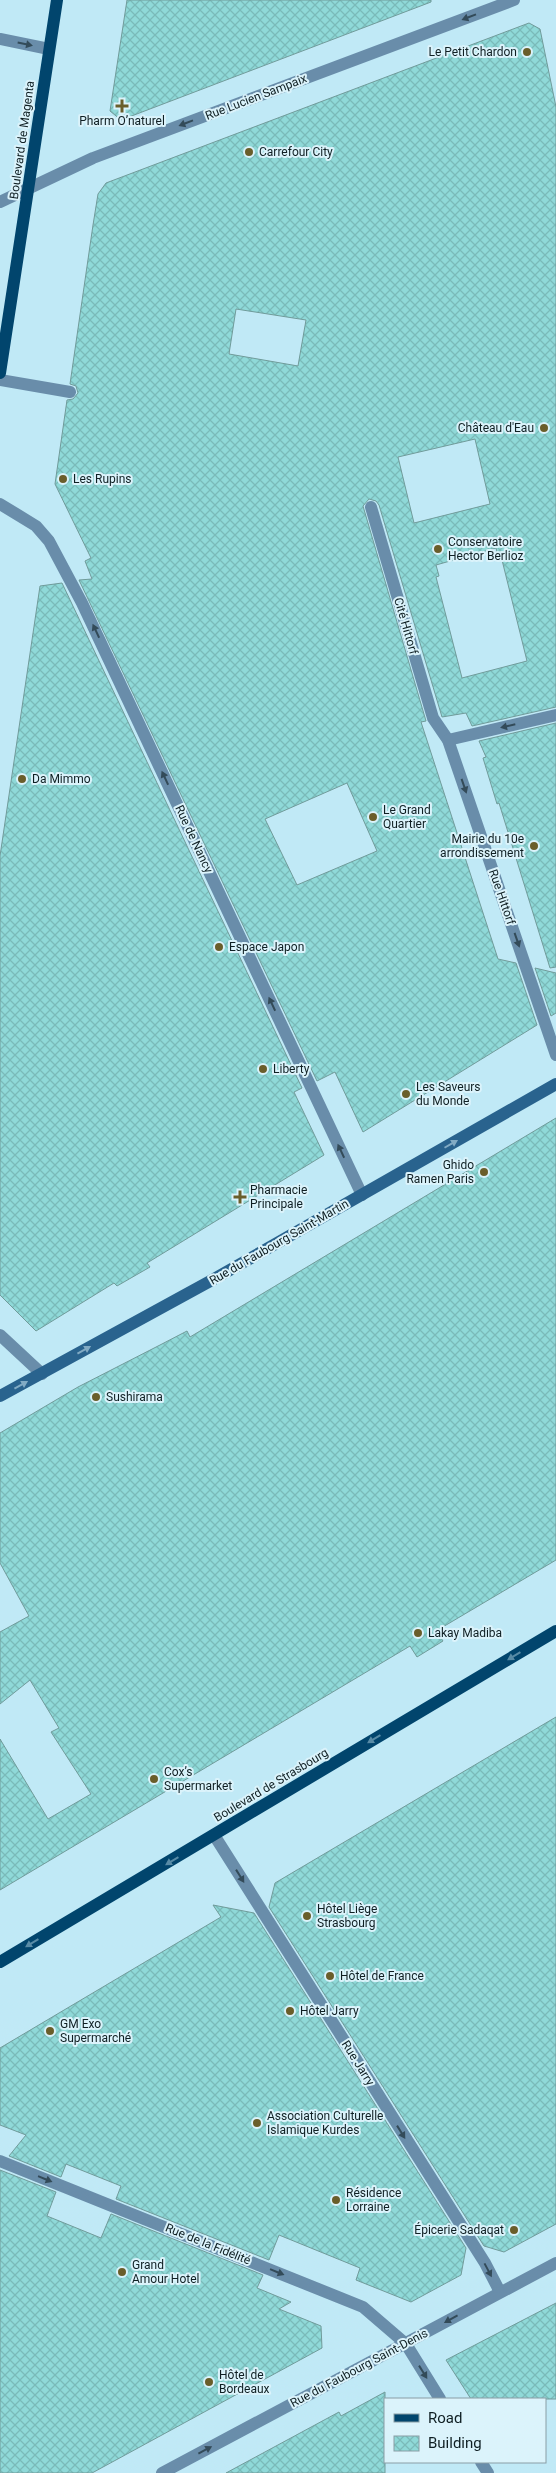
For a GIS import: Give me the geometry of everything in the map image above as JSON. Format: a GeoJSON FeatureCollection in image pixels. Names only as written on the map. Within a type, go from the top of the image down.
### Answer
{"type":"FeatureCollection","features":[{"type":"Feature","properties":{"kind":"main road","name":"Boulevard de Magenta"},"geometry":{"type":"LineString","coordinates":[[0,373],[57,0]]}},
{"type":"Feature","properties":{"kind":"main road","name":"Rue du Faubourg Saint-Martin"},"geometry":{"type":"LineString","coordinates":[[0,1396],[362,1195],[556,1084]]}},
{"type":"Feature","properties":{"kind":"main road","name":"Boulevard de Strasbourg"},"geometry":{"type":"LineString","coordinates":[[0,1962],[556,1631]]}},
{"type":"Feature","properties":{"kind":"street","name":"Rue Lucien Sampaix"},"geometry":{"type":"LineString","coordinates":[[0,202],[28,187],[93,158],[514,0]]}},
{"type":"Feature","properties":{"kind":"street"},"geometry":{"type":"LineString","coordinates":[[0,39],[49,49]]}},
{"type":"Feature","properties":{"kind":"street"},"geometry":{"type":"LineString","coordinates":[[0,380],[70,392]]}},
{"type":"Feature","properties":{"kind":"street","name":"Rue de Nancy"},"geometry":{"type":"LineString","coordinates":[[0,504],[36,526],[49,541],[82,603],[362,1195]]}},
{"type":"Feature","properties":{"kind":"street","name":"Cité Hittorf"},"geometry":{"type":"LineString","coordinates":[[371,507],[433,718],[448,740]]}},
{"type":"Feature","properties":{"kind":"street"},"geometry":{"type":"LineString","coordinates":[[448,740],[556,715]]}},
{"type":"Feature","properties":{"kind":"street","name":"Rue Hittorf"},"geometry":{"type":"LineString","coordinates":[[448,740],[556,1055]]}},
{"type":"Feature","properties":{"kind":"street"},"geometry":{"type":"LineString","coordinates":[[0,1335],[42,1374]]}},
{"type":"Feature","properties":{"kind":"street","name":"Rue Jarry"},"geometry":{"type":"LineString","coordinates":[[214,1835],[485,2264],[500,2292]]}},
{"type":"Feature","properties":{"kind":"street","name":"Rue de la Fidélité"},"geometry":{"type":"LineString","coordinates":[[0,2161],[363,2307],[406,2344],[439,2398]]}},
{"type":"Feature","properties":{"kind":"street","name":"Rue du Faubourg Saint-Denis"},"geometry":{"type":"LineString","coordinates":[[162,2473],[556,2262]]}},
{"type":"Feature","properties":{"kind":"building"},"geometry":{"type":"Polygon","coordinates":[[[127,0],[431,0],[431,2],[121,120],[110,111],[127,0]]]}},
{"type":"Feature","properties":{"kind":"building"},"geometry":{"type":"Polygon","coordinates":[[[529,23],[540,29],[556,107],[556,707],[472,726],[466,713],[442,717],[379,505],[376,501],[369,499],[363,506],[426,721],[421,722],[498,959],[516,963],[537,1025],[363,1132],[335,1072],[317,1081],[79,580],[92,579],[85,561],[91,558],[55,484],[67,400],[73,399],[78,393],[76,386],[70,384],[98,194],[106,183],[529,23]],[[236,309],[229,354],[298,366],[306,320],[236,309]],[[475,439],[398,457],[414,523],[490,504],[475,439]],[[496,548],[436,565],[439,576],[436,577],[462,678],[527,661],[502,560],[499,560],[496,548]],[[347,783],[265,819],[297,885],[377,851],[347,783]]]}},
{"type":"Feature","properties":{"kind":"building"},"geometry":{"type":"Polygon","coordinates":[[[62,583],[302,1088],[294,1092],[324,1155],[147,1263],[150,1267],[117,1286],[114,1283],[36,1331],[0,1295],[0,856],[40,586],[62,583]]]}},
{"type":"Feature","properties":{"kind":"building","name":"Mairie du 10e arrondissement"},"geometry":{"type":"Polygon","coordinates":[[[556,723],[556,967],[550,968],[499,803],[497,804],[483,758],[486,757],[479,741],[556,723]]]}},
{"type":"Feature","properties":{"kind":"building"},"geometry":{"type":"Polygon","coordinates":[[[535,968],[556,973],[556,1013],[551,1016],[535,968]]]}},
{"type":"Feature","properties":{"kind":"building"},"geometry":{"type":"Polygon","coordinates":[[[556,1118],[556,1560],[436,1631],[443,1641],[417,1657],[410,1646],[0,1890],[0,1739],[48,1819],[91,1794],[51,1732],[59,1728],[30,1680],[0,1704],[0,1632],[29,1616],[0,1563],[0,1433],[78,1387],[187,1331],[190,1337],[556,1118]]]}},
{"type":"Feature","properties":{"kind":"building"},"geometry":{"type":"Polygon","coordinates":[[[556,1717],[556,2224],[504,2252],[484,2246],[269,1907],[275,1883],[556,1717]]]}},
{"type":"Feature","properties":{"kind":"building"},"geometry":{"type":"Polygon","coordinates":[[[213,1905],[254,1913],[466,2248],[461,2275],[411,2302],[356,2280],[360,2268],[279,2235],[269,2260],[116,2199],[121,2186],[66,2164],[61,2177],[9,2156],[26,2135],[0,2125],[0,2048],[221,1917],[213,1905]]]}},
{"type":"Feature","properties":{"kind":"building"},"geometry":{"type":"Polygon","coordinates":[[[0,2170],[56,2192],[47,2216],[101,2238],[111,2214],[263,2275],[257,2288],[291,2302],[279,2309],[321,2326],[322,2348],[92,2473],[0,2473],[0,2170]]]}},
{"type":"Feature","properties":{"kind":"building"},"geometry":{"type":"Polygon","coordinates":[[[556,2303],[556,2399],[470,2398],[446,2360],[556,2303]]]}},
{"type":"Feature","properties":{"kind":"building"},"geometry":{"type":"Polygon","coordinates":[[[385,2392],[385,2473],[226,2473],[339,2412],[341,2416],[385,2392]]]}},
{"type":"Feature","properties":{"kind":"place","name":"Le Petit Chardon"},"geometry":{"type":"Point","coordinates":[527,52]}},
{"type":"Feature","properties":{"kind":"place","name":"Pharm O’naturel"},"geometry":{"type":"Point","coordinates":[122,106]}},
{"type":"Feature","properties":{"kind":"place","name":"Carrefour City"},"geometry":{"type":"Point","coordinates":[249,152]}},
{"type":"Feature","properties":{"kind":"place","name":"Château d'Eau"},"geometry":{"type":"Point","coordinates":[544,428]}},
{"type":"Feature","properties":{"kind":"place","name":"Les Rupins"},"geometry":{"type":"Point","coordinates":[63,479]}},
{"type":"Feature","properties":{"kind":"place","name":"Conservatoire Hector Berlioz"},"geometry":{"type":"Point","coordinates":[438,549]}},
{"type":"Feature","properties":{"kind":"place","name":"Da Mimmo"},"geometry":{"type":"Point","coordinates":[22,779]}},
{"type":"Feature","properties":{"kind":"place","name":"Le Grand Quartier"},"geometry":{"type":"Point","coordinates":[373,817]}},
{"type":"Feature","properties":{"kind":"place","name":"Mairie du 10e arrondissement"},"geometry":{"type":"Point","coordinates":[534,846]}},
{"type":"Feature","properties":{"kind":"place","name":"Espace Japon"},"geometry":{"type":"Point","coordinates":[219,947]}},
{"type":"Feature","properties":{"kind":"place","name":"Liberty"},"geometry":{"type":"Point","coordinates":[263,1069]}},
{"type":"Feature","properties":{"kind":"place","name":"Les Saveurs du Monde"},"geometry":{"type":"Point","coordinates":[406,1094]}},
{"type":"Feature","properties":{"kind":"place","name":"Ghido Ramen Paris"},"geometry":{"type":"Point","coordinates":[484,1172]}},
{"type":"Feature","properties":{"kind":"place","name":"Pharmacie Principale"},"geometry":{"type":"Point","coordinates":[240,1197]}},
{"type":"Feature","properties":{"kind":"place","name":"Sushirama"},"geometry":{"type":"Point","coordinates":[96,1397]}},
{"type":"Feature","properties":{"kind":"place","name":"Lakay Madiba"},"geometry":{"type":"Point","coordinates":[418,1633]}},
{"type":"Feature","properties":{"kind":"place","name":"Cox’s Supermarket"},"geometry":{"type":"Point","coordinates":[154,1779]}},
{"type":"Feature","properties":{"kind":"place","name":"Hôtel Liège Strasbourg"},"geometry":{"type":"Point","coordinates":[307,1916]}},
{"type":"Feature","properties":{"kind":"place","name":"Hôtel de France"},"geometry":{"type":"Point","coordinates":[330,1976]}},
{"type":"Feature","properties":{"kind":"place","name":"Hôtel Jarry"},"geometry":{"type":"Point","coordinates":[290,2011]}},
{"type":"Feature","properties":{"kind":"place","name":"GM Exo Supermarché"},"geometry":{"type":"Point","coordinates":[50,2031]}},
{"type":"Feature","properties":{"kind":"place","name":"Association Culturelle Islamique Kurdes"},"geometry":{"type":"Point","coordinates":[257,2123]}},
{"type":"Feature","properties":{"kind":"place","name":"Résidence Lorraine"},"geometry":{"type":"Point","coordinates":[336,2200]}},
{"type":"Feature","properties":{"kind":"place","name":"Épicerie Sadaqat"},"geometry":{"type":"Point","coordinates":[514,2230]}},
{"type":"Feature","properties":{"kind":"place","name":"Grand Amour Hotel"},"geometry":{"type":"Point","coordinates":[122,2272]}},
{"type":"Feature","properties":{"kind":"place","name":"Hôtel de Bordeaux"},"geometry":{"type":"Point","coordinates":[209,2382]}}]}
